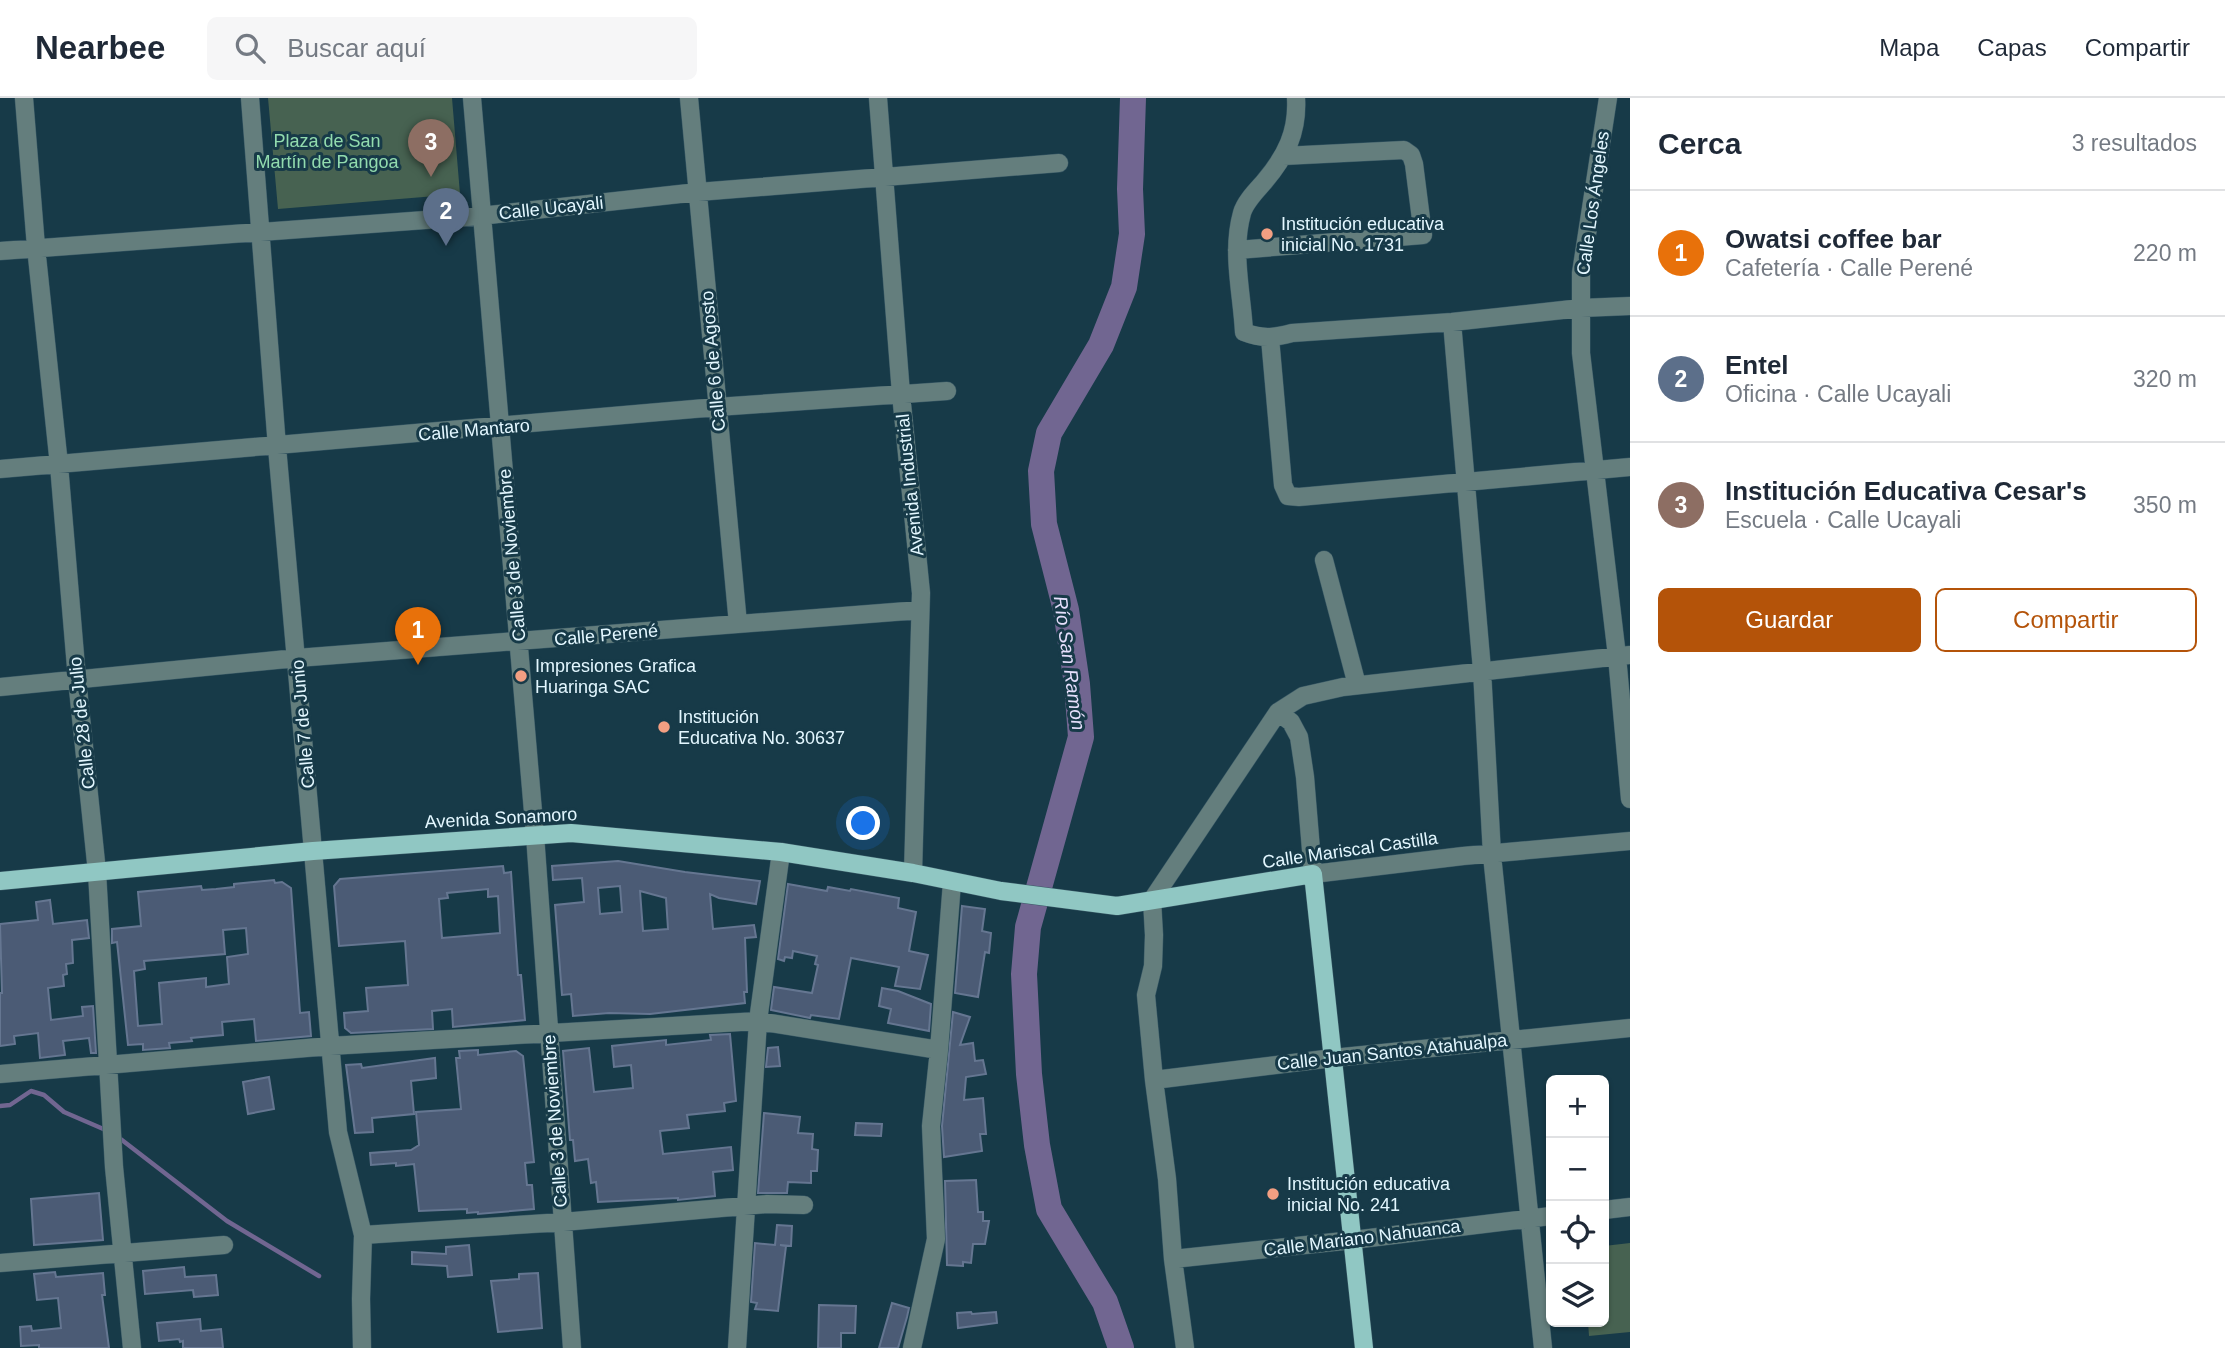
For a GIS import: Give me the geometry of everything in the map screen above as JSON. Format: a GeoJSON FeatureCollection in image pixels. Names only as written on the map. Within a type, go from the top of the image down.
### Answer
{"type":"FeatureCollection","features":[{"type":"Feature","properties":{"kind":"main road","name":"Avenida Sonamoro"},"geometry":{"type":"LineString","coordinates":[[0,881],[313,851],[571,833],[781,852],[1076,902]]}},
{"type":"Feature","properties":{"kind":"main road","name":"Calle Mariscal Castilla"},"geometry":{"type":"LineString","coordinates":[[1076,902],[1117,906],[1312,874]]}},
{"type":"Feature","properties":{"kind":"main road"},"geometry":{"type":"LineString","coordinates":[[1312,874],[1364,1348]]}},
{"type":"Feature","properties":{"kind":"street","name":"Calle 28 de Julio"},"geometry":{"type":"LineString","coordinates":[[24,98],[97,872],[121,1254],[132,1348]]}},
{"type":"Feature","properties":{"kind":"street","name":"Calle 7 de Junio"},"geometry":{"type":"LineString","coordinates":[[250,98],[277,447],[338,1132],[363,1234],[360,1299],[362,1348]]}},
{"type":"Feature","properties":{"kind":"street","name":"Calle 3 de Noviembre"},"geometry":{"type":"LineString","coordinates":[[472,98],[535,835],[572,1348]]}},
{"type":"Feature","properties":{"kind":"street","name":"Calle 6 de Agosto"},"geometry":{"type":"LineString","coordinates":[[689,98],[738,624]]}},
{"type":"Feature","properties":{"kind":"street","name":"Avenida Industrial"},"geometry":{"type":"LineString","coordinates":[[878,98],[901,394],[921,593],[913,873]]}},
{"type":"Feature","properties":{"kind":"street"},"geometry":{"type":"LineString","coordinates":[[1296,98],[1297,119],[1283,156],[1243,210],[1237,250],[1244,332],[1260,338],[1270,338],[1292,333],[1452,321],[1581,307],[1630,306]]}},
{"type":"Feature","properties":{"kind":"street","name":"Calle Los Ángeles"},"geometry":{"type":"LineString","coordinates":[[1608,98],[1581,273],[1581,353],[1594,471],[1624,655],[1630,799]]}},
{"type":"Feature","properties":{"kind":"street"},"geometry":{"type":"LineString","coordinates":[[1237,250],[1423,235],[1414,164],[1411,155],[1404,150],[1283,156]]}},
{"type":"Feature","properties":{"kind":"street","name":"Calle Ucayali"},"geometry":{"type":"LineString","coordinates":[[0,251],[480,216],[698,192],[1059,163]]}},
{"type":"Feature","properties":{"kind":"street"},"geometry":{"type":"LineString","coordinates":[[1452,321],[1482,670],[1492,855],[1543,1348]]}},
{"type":"Feature","properties":{"kind":"street"},"geometry":{"type":"LineString","coordinates":[[1270,338],[1283,485],[1288,496],[1630,467]]}},
{"type":"Feature","properties":{"kind":"street","name":"Calle Mantaro"},"geometry":{"type":"LineString","coordinates":[[0,470],[717,407],[947,391]]}},
{"type":"Feature","properties":{"kind":"street"},"geometry":{"type":"LineString","coordinates":[[1324,560],[1357,685]]}},
{"type":"Feature","properties":{"kind":"street","name":"Calle Perené"},"geometry":{"type":"LineString","coordinates":[[0,687],[297,658],[920,610]]}},
{"type":"Feature","properties":{"kind":"street"},"geometry":{"type":"LineString","coordinates":[[1185,1348],[1173,1259],[1167,1179],[1146,995],[1153,966],[1152,900],[1278,712],[1303,696],[1357,685],[1624,655]]}},
{"type":"Feature","properties":{"kind":"street"},"geometry":{"type":"LineString","coordinates":[[1278,712],[1291,722],[1299,737],[1305,777],[1312,874]]}},
{"type":"Feature","properties":{"kind":"street","name":"Calle Mariscal Castilla"},"geometry":{"type":"LineString","coordinates":[[1312,874],[1463,856],[1630,841]]}},
{"type":"Feature","properties":{"kind":"street"},"geometry":{"type":"LineString","coordinates":[[737,1348],[758,1021],[781,852]]}},
{"type":"Feature","properties":{"kind":"street"},"geometry":{"type":"LineString","coordinates":[[912,1348],[936,1239],[931,1126],[952,882]]}},
{"type":"Feature","properties":{"kind":"street"},"geometry":{"type":"LineString","coordinates":[[0,1074],[330,1046],[758,1021],[939,1050]]}},
{"type":"Feature","properties":{"kind":"street","name":"Calle Juan Santos Atahualpa"},"geometry":{"type":"LineString","coordinates":[[1154,1080],[1333,1058],[1630,1028]]}},
{"type":"Feature","properties":{"kind":"street"},"geometry":{"type":"LineString","coordinates":[[363,1234],[563,1222],[767,1205],[804,1205]]}},
{"type":"Feature","properties":{"kind":"street"},"geometry":{"type":"LineString","coordinates":[[1609,1209],[1630,1207]]}},
{"type":"Feature","properties":{"kind":"street","name":"Calle Mariano Nahuanca"},"geometry":{"type":"LineString","coordinates":[[1173,1259],[1546,1216]]}},
{"type":"Feature","properties":{"kind":"street"},"geometry":{"type":"LineString","coordinates":[[0,1263],[224,1245]]}},
{"type":"Feature","properties":{"kind":"green space","name":"Plaza de San Martín de Pangoa"},"geometry":{"type":"Polygon","coordinates":[[[268,98],[452,98],[460,194],[278,209],[268,98]]]}},
{"type":"Feature","properties":{"kind":"green space"},"geometry":{"type":"Polygon","coordinates":[[[1630,1243],[1630,1332],[1589,1336],[1588,1327],[1609,1327],[1609,1245],[1630,1243]]]}},
{"type":"Feature","properties":{"kind":"building"},"geometry":{"type":"Polygon","coordinates":[[[618,861],[760,881],[756,904],[710,894],[713,929],[754,925],[756,937],[745,938],[745,1003],[650,1014],[573,1016],[571,994],[562,995],[555,905],[584,902],[582,878],[553,880],[552,866],[618,861]],[[620,886],[598,888],[600,914],[622,912],[620,886]],[[640,891],[643,931],[668,929],[666,898],[640,891]]]}},
{"type":"Feature","properties":{"kind":"building"},"geometry":{"type":"Polygon","coordinates":[[[503,866],[504,873],[511,872],[518,975],[521,975],[525,1020],[453,1027],[452,1009],[432,1011],[433,1029],[351,1033],[345,1028],[344,1013],[368,1011],[366,988],[408,985],[405,941],[339,946],[334,886],[340,879],[503,866]],[[488,889],[447,893],[448,898],[439,899],[442,938],[500,933],[498,896],[488,897],[488,889]]]}},
{"type":"Feature","properties":{"kind":"building"},"geometry":{"type":"Polygon","coordinates":[[[274,880],[275,883],[282,882],[291,888],[300,1013],[309,1012],[311,1036],[256,1041],[254,1019],[222,1022],[223,1035],[169,1043],[170,1048],[143,1050],[143,1044],[128,1045],[117,942],[112,943],[112,929],[141,926],[138,892],[201,886],[202,890],[216,889],[234,887],[234,884],[274,880]],[[246,928],[223,930],[225,954],[144,961],[145,969],[134,971],[138,1026],[162,1024],[159,983],[206,978],[206,987],[229,984],[227,957],[248,954],[246,928]]]}},
{"type":"Feature","properties":{"kind":"building"},"geometry":{"type":"Polygon","coordinates":[[[788,884],[827,891],[828,887],[851,889],[899,898],[898,908],[916,912],[909,951],[928,955],[920,989],[895,986],[899,967],[851,958],[839,1019],[811,1015],[810,1018],[771,1010],[774,987],[812,993],[818,965],[815,964],[817,956],[793,951],[792,958],[785,957],[784,961],[778,959],[788,884]]]}},
{"type":"Feature","properties":{"kind":"building"},"geometry":{"type":"Polygon","coordinates":[[[50,900],[53,924],[87,920],[89,938],[72,940],[73,963],[66,964],[64,986],[48,988],[51,1020],[83,1016],[82,1007],[93,1006],[96,1053],[91,1053],[89,1038],[63,1041],[65,1055],[40,1058],[38,1033],[14,1036],[15,1044],[0,1046],[0,924],[38,920],[36,902],[50,900]]]}},
{"type":"Feature","properties":{"kind":"building"},"geometry":{"type":"Polygon","coordinates":[[[962,906],[985,909],[982,931],[991,933],[978,997],[955,993],[962,906]]]}},
{"type":"Feature","properties":{"kind":"building"},"geometry":{"type":"Polygon","coordinates":[[[882,988],[898,991],[931,1004],[929,1031],[888,1023],[891,1009],[879,1006],[882,988]]]}},
{"type":"Feature","properties":{"kind":"building"},"geometry":{"type":"Polygon","coordinates":[[[953,1012],[970,1017],[960,1045],[973,1043],[975,1061],[983,1060],[986,1074],[966,1077],[964,1100],[983,1098],[986,1134],[980,1134],[982,1151],[944,1157],[942,1126],[953,1012]]]}},
{"type":"Feature","properties":{"kind":"building"},"geometry":{"type":"Polygon","coordinates":[[[730,1034],[736,1101],[724,1103],[725,1111],[687,1115],[689,1128],[660,1131],[663,1154],[731,1147],[733,1170],[713,1172],[715,1196],[598,1202],[596,1182],[591,1183],[588,1159],[575,1161],[573,1140],[570,1140],[563,1051],[589,1048],[594,1092],[633,1088],[631,1065],[614,1067],[612,1046],[666,1040],[666,1045],[711,1040],[710,1035],[730,1034]]]}},
{"type":"Feature","properties":{"kind":"building"},"geometry":{"type":"Polygon","coordinates":[[[778,1047],[780,1066],[766,1067],[768,1048],[778,1047]]]}},
{"type":"Feature","properties":{"kind":"building"},"geometry":{"type":"Polygon","coordinates":[[[478,1050],[478,1055],[516,1051],[523,1056],[534,1162],[525,1163],[527,1185],[532,1185],[534,1209],[478,1214],[467,1213],[467,1209],[419,1211],[414,1164],[371,1165],[370,1153],[411,1150],[419,1145],[416,1112],[461,1109],[456,1058],[460,1058],[459,1051],[478,1050]]]}},
{"type":"Feature","properties":{"kind":"building"},"geometry":{"type":"Polygon","coordinates":[[[435,1058],[436,1078],[411,1081],[414,1114],[372,1118],[373,1132],[355,1133],[346,1065],[361,1064],[362,1068],[435,1058]]]}},
{"type":"Feature","properties":{"kind":"building"},"geometry":{"type":"Polygon","coordinates":[[[269,1077],[274,1109],[248,1114],[243,1082],[269,1077]]]}},
{"type":"Feature","properties":{"kind":"building"},"geometry":{"type":"Polygon","coordinates":[[[764,1113],[800,1117],[798,1133],[813,1134],[812,1149],[818,1150],[817,1171],[811,1171],[811,1183],[788,1182],[787,1193],[758,1193],[764,1113]]]}},
{"type":"Feature","properties":{"kind":"building"},"geometry":{"type":"Polygon","coordinates":[[[856,1123],[882,1124],[881,1136],[855,1135],[856,1123]]]}},
{"type":"Feature","properties":{"kind":"building"},"geometry":{"type":"Polygon","coordinates":[[[976,1180],[978,1212],[983,1212],[983,1221],[989,1221],[985,1244],[973,1244],[971,1263],[963,1262],[963,1266],[947,1265],[945,1181],[976,1180]]]}},
{"type":"Feature","properties":{"kind":"building"},"geometry":{"type":"Polygon","coordinates":[[[99,1193],[103,1240],[34,1245],[31,1199],[99,1193]]]}},
{"type":"Feature","properties":{"kind":"building"},"geometry":{"type":"Polygon","coordinates":[[[777,1225],[792,1226],[791,1246],[780,1245],[786,1246],[778,1311],[755,1309],[757,1303],[751,1302],[755,1243],[775,1245],[777,1225]]]}},
{"type":"Feature","properties":{"kind":"building"},"geometry":{"type":"Polygon","coordinates":[[[469,1245],[472,1275],[448,1277],[447,1266],[412,1264],[412,1252],[446,1254],[446,1247],[469,1245]]]}},
{"type":"Feature","properties":{"kind":"building"},"geometry":{"type":"Polygon","coordinates":[[[184,1267],[185,1277],[216,1275],[218,1295],[194,1297],[193,1290],[145,1294],[143,1271],[184,1267]]]}},
{"type":"Feature","properties":{"kind":"building"},"geometry":{"type":"Polygon","coordinates":[[[55,1272],[56,1277],[103,1273],[105,1295],[102,1295],[109,1348],[21,1346],[20,1327],[31,1326],[32,1331],[61,1328],[58,1298],[37,1300],[34,1274],[55,1272]]]}},
{"type":"Feature","properties":{"kind":"building"},"geometry":{"type":"Polygon","coordinates":[[[538,1273],[542,1328],[498,1332],[491,1281],[519,1279],[519,1274],[538,1273]]]}},
{"type":"Feature","properties":{"kind":"building"},"geometry":{"type":"Polygon","coordinates":[[[892,1303],[909,1308],[907,1317],[898,1348],[879,1348],[892,1303]]]}},
{"type":"Feature","properties":{"kind":"building"},"geometry":{"type":"Polygon","coordinates":[[[819,1305],[856,1306],[855,1333],[841,1333],[841,1348],[818,1348],[819,1305]]]}},
{"type":"Feature","properties":{"kind":"building"},"geometry":{"type":"Polygon","coordinates":[[[996,1312],[997,1323],[958,1328],[957,1313],[996,1312]]]}},
{"type":"Feature","properties":{"kind":"building"},"geometry":{"type":"Polygon","coordinates":[[[200,1319],[201,1331],[221,1329],[223,1348],[183,1348],[183,1341],[180,1342],[179,1339],[159,1341],[157,1323],[200,1319]]]}},
{"type":"Feature","properties":{"kind":"waterway","name":"Río San Ramón"},"geometry":{"type":"LineString","coordinates":[[1121,1348],[1105,1302],[1049,1209],[1037,1145],[1029,1074],[1024,974],[1028,927],[1081,737],[1077,684],[1066,610],[1044,524],[1041,471],[1049,433],[1101,345],[1124,287],[1132,234],[1130,189],[1133,98]]}},
{"type":"Feature","properties":{"kind":"waterway"},"geometry":{"type":"LineString","coordinates":[[0,1106],[10,1105],[31,1091],[44,1095],[64,1112],[108,1131]]}},
{"type":"Feature","properties":{"kind":"waterway"},"geometry":{"type":"LineString","coordinates":[[118,1137],[227,1221],[319,1276]]}},
{"type":"Feature","properties":{"kind":"place","name":"Institución Educativa Cesar's"},"geometry":{"type":"Point","coordinates":[431,177]}},
{"type":"Feature","properties":{"kind":"place","name":"Institución educativa inicial No. 1731"},"geometry":{"type":"Point","coordinates":[1267,234]}},
{"type":"Feature","properties":{"kind":"place","name":"Entel"},"geometry":{"type":"Point","coordinates":[446,246]}},
{"type":"Feature","properties":{"kind":"place","name":"Owatsi coffee bar"},"geometry":{"type":"Point","coordinates":[418,665]}},
{"type":"Feature","properties":{"kind":"place","name":"Impresiones Grafica Huaringa SAC"},"geometry":{"type":"Point","coordinates":[521,676]}},
{"type":"Feature","properties":{"kind":"place","name":"Institución Educativa No. 30637"},"geometry":{"type":"Point","coordinates":[664,727]}},
{"type":"Feature","properties":{"kind":"place","name":"Institución educativa inicial No. 241"},"geometry":{"type":"Point","coordinates":[1273,1194]}}]}
